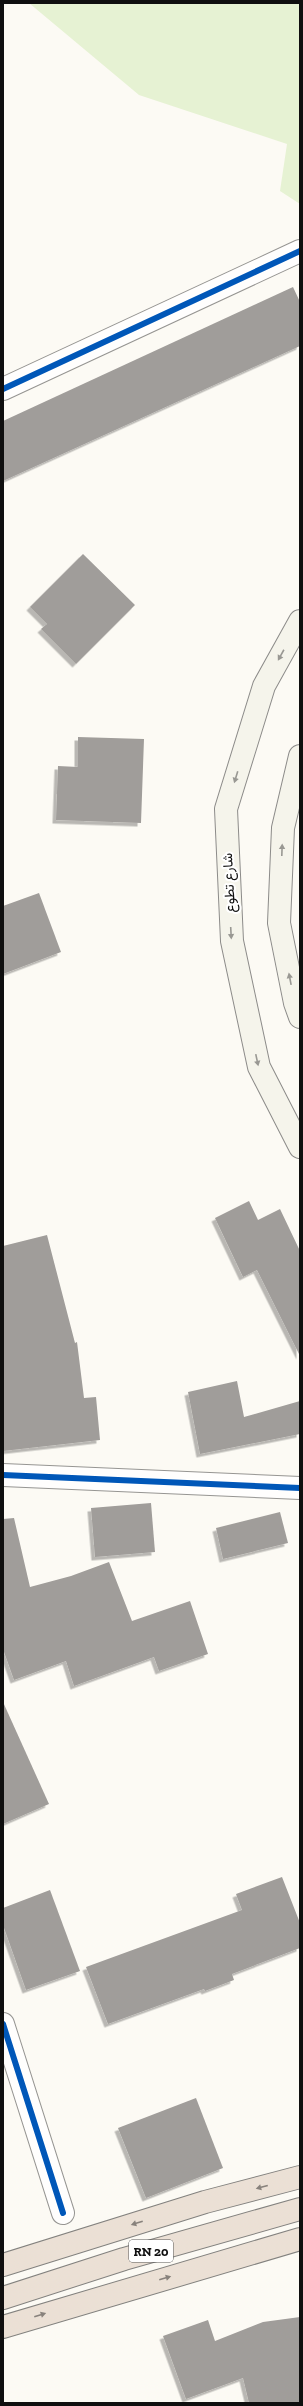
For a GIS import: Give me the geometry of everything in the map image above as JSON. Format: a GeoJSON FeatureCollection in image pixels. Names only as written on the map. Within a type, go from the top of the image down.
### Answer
{"type":"FeatureCollection","features":[{"type":"Feature","properties":{"kind":"highway","name":"RN 20"},"geometry":{"type":"LineString","coordinates":[[3,2265],[205,2202],[300,2177]]}},
{"type":"Feature","properties":{"kind":"highway","name":"RN 20"},"geometry":{"type":"LineString","coordinates":[[3,2298],[124,2260],[300,2209]]}},
{"type":"Feature","properties":{"kind":"highway","name":"RN 20"},"geometry":{"type":"LineString","coordinates":[[3,2327],[300,2239]]}},
{"type":"Feature","properties":{"kind":"main road","name":"شارع تطوع"},"geometry":{"type":"LineString","coordinates":[[300,621],[264,686],[226,809],[232,940],[259,1067],[300,1147]]}},
{"type":"Feature","properties":{"kind":"main road"},"geometry":{"type":"LineString","coordinates":[[300,756],[283,828],[279,923],[294,1003],[300,1017]]}},
{"type":"Feature","properties":{"kind":"street"},"geometry":{"type":"LineString","coordinates":[[3,388],[300,251]]}},
{"type":"Feature","properties":{"kind":"street"},"geometry":{"type":"LineString","coordinates":[[3,1475],[300,1488]]}},
{"type":"Feature","properties":{"kind":"street"},"geometry":{"type":"LineString","coordinates":[[3,2024],[63,2213]]}},
{"type":"Feature","properties":{"kind":"green space"},"geometry":{"type":"Polygon","coordinates":[[[29,3],[300,3],[300,204],[280,191],[287,144],[139,95],[29,3]]]}},
{"type":"Feature","properties":{"kind":"building"},"geometry":{"type":"Polygon","coordinates":[[[293,287],[300,302],[300,346],[3,481],[3,421],[293,287]]]}},
{"type":"Feature","properties":{"kind":"building"},"geometry":{"type":"Polygon","coordinates":[[[83,554],[135,605],[76,664],[41,629],[47,624],[30,607],[83,554]]]}},
{"type":"Feature","properties":{"kind":"building"},"geometry":{"type":"Polygon","coordinates":[[[78,737],[144,739],[141,823],[56,820],[58,766],[78,767],[78,737]]]}},
{"type":"Feature","properties":{"kind":"building"},"geometry":{"type":"Polygon","coordinates":[[[39,893],[61,952],[3,974],[3,906],[39,893]]]}},
{"type":"Feature","properties":{"kind":"building"},"geometry":{"type":"Polygon","coordinates":[[[249,1201],[258,1220],[280,1209],[300,1251],[300,1356],[257,1270],[243,1277],[215,1218],[249,1201]]]}},
{"type":"Feature","properties":{"kind":"building"},"geometry":{"type":"Polygon","coordinates":[[[47,1235],[75,1343],[77,1342],[84,1398],[96,1397],[100,1440],[3,1451],[3,1246],[47,1235]]]}},
{"type":"Feature","properties":{"kind":"building"},"geometry":{"type":"Polygon","coordinates":[[[237,1381],[244,1417],[300,1401],[300,1434],[200,1454],[188,1392],[237,1381]]]}},
{"type":"Feature","properties":{"kind":"building"},"geometry":{"type":"Polygon","coordinates":[[[151,1503],[155,1552],[95,1557],[91,1508],[151,1503]]]}},
{"type":"Feature","properties":{"kind":"building"},"geometry":{"type":"Polygon","coordinates":[[[280,1512],[288,1543],[223,1559],[216,1528],[280,1512]]]}},
{"type":"Feature","properties":{"kind":"building"},"geometry":{"type":"Polygon","coordinates":[[[14,1518],[30,1587],[71,1576],[109,1562],[132,1621],[190,1601],[208,1654],[159,1671],[154,1657],[74,1686],[66,1661],[14,1680],[3,1649],[3,1519],[14,1518]]]}},
{"type":"Feature","properties":{"kind":"building"},"geometry":{"type":"Polygon","coordinates":[[[3,1702],[49,1804],[3,1824],[3,1702]]]}},
{"type":"Feature","properties":{"kind":"building"},"geometry":{"type":"Polygon","coordinates":[[[282,1877],[300,1923],[300,1948],[232,1974],[234,1980],[205,1991],[204,1989],[108,2024],[86,1967],[242,1910],[236,1894],[282,1877]]]}},
{"type":"Feature","properties":{"kind":"building"},"geometry":{"type":"Polygon","coordinates":[[[50,1890],[80,1971],[26,1990],[3,1925],[3,1908],[50,1890]]]}},
{"type":"Feature","properties":{"kind":"building"},"geometry":{"type":"Polygon","coordinates":[[[196,2098],[223,2168],[146,2198],[118,2128],[196,2098]]]}},
{"type":"Feature","properties":{"kind":"building"},"geometry":{"type":"Polygon","coordinates":[[[300,2317],[300,2403],[249,2403],[243,2378],[186,2399],[163,2336],[208,2320],[215,2341],[263,2322],[300,2317]]]}},
{"type":"Feature","properties":{"kind":"cycle path"},"geometry":{"type":"LineString","coordinates":[[3,389],[300,251]]}},
{"type":"Feature","properties":{"kind":"cycle path"},"geometry":{"type":"LineString","coordinates":[[3,1475],[300,1488]]}},
{"type":"Feature","properties":{"kind":"cycle path"},"geometry":{"type":"LineString","coordinates":[[3,2024],[63,2213]]}}]}
